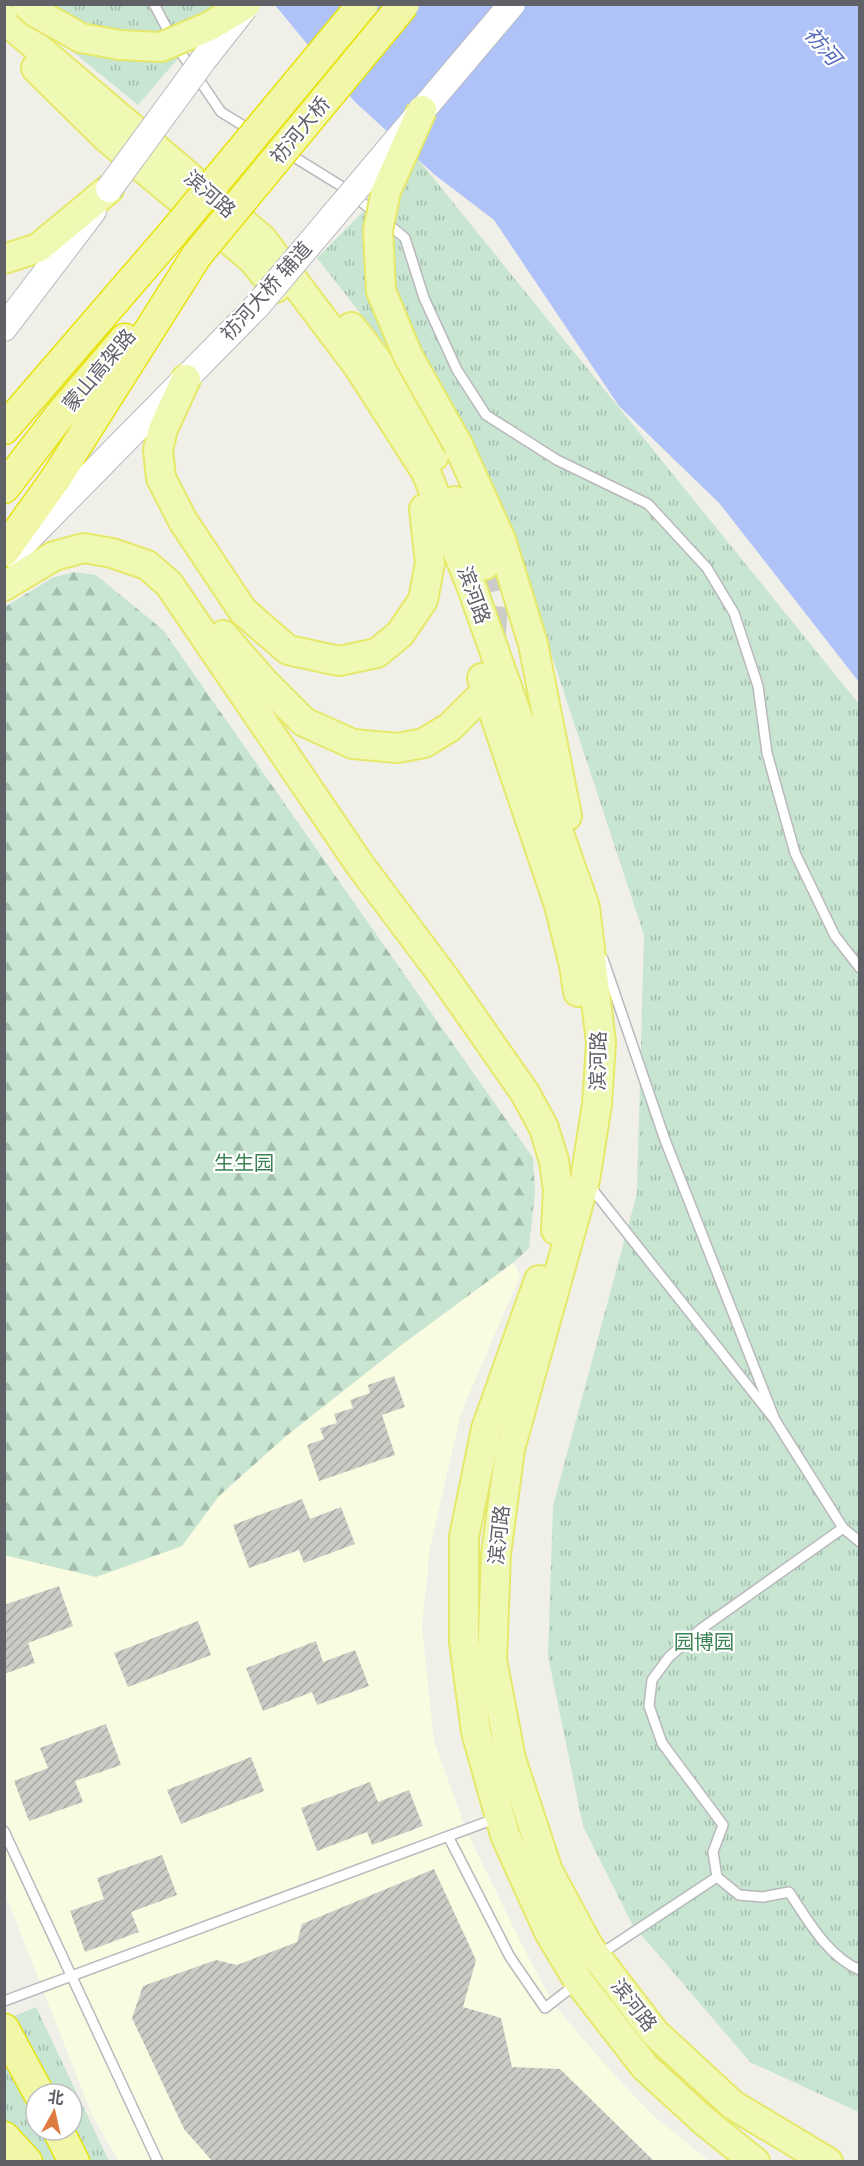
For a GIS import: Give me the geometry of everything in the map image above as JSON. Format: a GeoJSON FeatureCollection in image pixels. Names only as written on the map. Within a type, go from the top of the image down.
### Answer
{"type":"FeatureCollection","features":[{"type":"Feature","properties":{"kind":"highway","name":"祊河大桥"},"geometry":{"type":"LineString","coordinates":[[173,233],[363,4]]}},
{"type":"Feature","properties":{"kind":"highway","name":"祊河大桥"},"geometry":{"type":"LineString","coordinates":[[197,255],[404,4]]}},
{"type":"Feature","properties":{"kind":"highway","name":"蒙山高架路"},"geometry":{"type":"LineString","coordinates":[[4,429],[173,233]]}},
{"type":"Feature","properties":{"kind":"highway","name":"蒙山高架路"},"geometry":{"type":"LineString","coordinates":[[4,488],[60,415],[197,255]]}},
{"type":"Feature","properties":{"kind":"highway"},"geometry":{"type":"LineString","coordinates":[[4,551],[56,478],[197,255]]}},
{"type":"Feature","properties":{"kind":"highway"},"geometry":{"type":"LineString","coordinates":[[4,2029],[33,2082]]}},
{"type":"Feature","properties":{"kind":"highway"},"geometry":{"type":"LineString","coordinates":[[4,2137],[27,2162]]}},
{"type":"Feature","properties":{"kind":"highway"},"geometry":{"type":"LineString","coordinates":[[64,2142],[74,2162]]}},
{"type":"Feature","properties":{"kind":"main road"},"geometry":{"type":"LineString","coordinates":[[26,4],[35,12],[81,38],[120,45],[161,47],[210,27],[247,4]]}},
{"type":"Feature","properties":{"kind":"main road"},"geometry":{"type":"LineString","coordinates":[[4,328],[247,4]]}},
{"type":"Feature","properties":{"kind":"main road","name":"祊河大桥 辅道"},"geometry":{"type":"LineString","coordinates":[[4,563],[257,306],[512,4]]}},
{"type":"Feature","properties":{"kind":"main road","name":"滨河路"},"geometry":{"type":"LineString","coordinates":[[4,19],[262,239],[358,366],[426,472],[472,588],[585,907],[601,1043],[597,1104],[585,1180],[510,1449],[496,1554],[492,1660],[511,1760],[548,1871],[590,1947],[655,2033],[733,2106],[828,2162]]}},
{"type":"Feature","properties":{"kind":"main road","name":"滨河路"},"geometry":{"type":"LineString","coordinates":[[4,37],[107,138],[252,259],[315,335],[396,460],[424,509],[560,905],[574,966],[585,1046],[571,1177],[556,1230],[486,1429],[464,1537],[464,1642],[474,1721],[505,1834],[549,1932],[579,1982],[645,2067],[703,2120],[755,2162]]}},
{"type":"Feature","properties":{"kind":"main road"},"geometry":{"type":"LineString","coordinates":[[422,110],[386,191],[378,230],[381,291],[408,356],[458,445],[501,540],[534,644],[585,907]]}},
{"type":"Feature","properties":{"kind":"main road"},"geometry":{"type":"LineString","coordinates":[[4,259],[38,248],[109,189]]}},
{"type":"Feature","properties":{"kind":"main road"},"geometry":{"type":"LineString","coordinates":[[222,203],[267,227],[289,246],[327,298],[382,365],[415,417],[477,543],[485,565]]}},
{"type":"Feature","properties":{"kind":"main road"},"geometry":{"type":"LineString","coordinates":[[186,379],[163,429],[158,450],[161,478],[183,521],[243,611],[288,650],[339,661],[377,652],[400,634],[423,600],[430,563],[424,509]]}},
{"type":"Feature","properties":{"kind":"main road"},"geometry":{"type":"LineString","coordinates":[[4,586],[54,556],[84,548],[112,553],[147,565],[222,634],[264,682],[304,722],[353,744],[398,748],[424,743],[450,728],[479,698]]}},
{"type":"Feature","properties":{"kind":"main road"},"geometry":{"type":"LineString","coordinates":[[170,584],[360,865],[444,977],[525,1093],[544,1128],[554,1161],[558,1190],[556,1230]]}},
{"type":"Feature","properties":{"kind":"lane"},"geometry":{"type":"LineString","coordinates":[[154,4],[176,44],[220,112],[346,189],[405,238],[424,298],[457,370],[486,415],[558,460],[648,504],[707,567],[734,613],[758,686],[767,753],[795,854],[835,936],[860,968]]}},
{"type":"Feature","properties":{"kind":"lane"},"geometry":{"type":"LineString","coordinates":[[585,907],[665,1140],[775,1420]]}},
{"type":"Feature","properties":{"kind":"lane"},"geometry":{"type":"LineString","coordinates":[[585,1180],[775,1420],[843,1528],[860,1542]]}},
{"type":"Feature","properties":{"kind":"lane"},"geometry":{"type":"LineString","coordinates":[[843,1528],[701,1629],[669,1657],[652,1680],[649,1706],[662,1743],[723,1825],[713,1852],[717,1876],[739,1895],[763,1897],[789,1892],[821,1940],[851,1967],[860,1970]]}},
{"type":"Feature","properties":{"kind":"lane"},"geometry":{"type":"LineString","coordinates":[[4,2001],[500,1817]]}},
{"type":"Feature","properties":{"kind":"lane"},"geometry":{"type":"LineString","coordinates":[[4,1831],[158,2162]]}},
{"type":"Feature","properties":{"kind":"lane"},"geometry":{"type":"LineString","coordinates":[[448,1836],[510,1957],[545,2008],[579,1982]]}},
{"type":"Feature","properties":{"kind":"lane"},"geometry":{"type":"LineString","coordinates":[[597,1957],[717,1876]]}},
{"type":"Feature","properties":{"kind":"shaded area"},"geometry":{"type":"Polygon","coordinates":[[[514,1262],[520,1276],[461,1413],[430,1548],[422,1626],[434,1741],[466,1830],[553,2003],[650,2113],[709,2161],[119,2161],[92,2115],[84,2095],[84,2082],[79,2082],[5,1893],[5,1555],[96,1577],[182,1546],[219,1496],[285,1437],[400,1346],[514,1262]]]}},
{"type":"Feature","properties":{"kind":"green space"},"geometry":{"type":"Polygon","coordinates":[[[16,5],[224,5],[138,105],[16,5]]]}},
{"type":"Feature","properties":{"kind":"green space","name":"园博园"},"geometry":{"type":"Polygon","coordinates":[[[417,158],[859,704],[859,2112],[750,2062],[632,1924],[583,1826],[548,1656],[553,1506],[637,1193],[644,935],[547,641],[477,462],[317,258],[417,158]]]}},
{"type":"Feature","properties":{"kind":"green space","name":"生生园"},"geometry":{"type":"Polygon","coordinates":[[[74,572],[96,575],[163,630],[533,1158],[535,1192],[529,1248],[514,1262],[400,1346],[285,1437],[219,1496],[182,1546],[96,1577],[4,1555],[5,607],[52,578],[74,572]]]}},
{"type":"Feature","properties":{"kind":"green space"},"geometry":{"type":"Polygon","coordinates":[[[36,2007],[72,2082],[24,2082],[24,2142],[84,2142],[84,2108],[109,2161],[5,2162],[5,2020],[36,2007]]]}},
{"type":"Feature","properties":{"kind":"water","name":"祊河"},"geometry":{"type":"Polygon","coordinates":[[[275,5],[859,5],[859,682],[720,504],[619,406],[494,220],[435,175],[354,101],[275,5]]]}},
{"type":"Feature","properties":{"kind":"building"},"geometry":{"type":"Polygon","coordinates":[[[394,1376],[405,1407],[382,1415],[395,1455],[319,1481],[307,1445],[324,1439],[320,1428],[337,1423],[334,1414],[353,1408],[350,1400],[370,1393],[368,1385],[394,1376]]]}},
{"type":"Feature","properties":{"kind":"building"},"geometry":{"type":"Polygon","coordinates":[[[302,1499],[310,1519],[341,1507],[355,1544],[304,1563],[299,1550],[249,1568],[233,1525],[302,1499]]]}},
{"type":"Feature","properties":{"kind":"building"},"geometry":{"type":"Polygon","coordinates":[[[59,1586],[73,1626],[28,1643],[35,1663],[4,1674],[4,1605],[59,1586]]]}},
{"type":"Feature","properties":{"kind":"building"},"geometry":{"type":"Polygon","coordinates":[[[198,1621],[211,1655],[128,1687],[114,1653],[198,1621]]]}},
{"type":"Feature","properties":{"kind":"building"},"geometry":{"type":"Polygon","coordinates":[[[316,1641],[323,1662],[355,1650],[369,1686],[317,1705],[312,1692],[263,1711],[246,1668],[316,1641]]]}},
{"type":"Feature","properties":{"kind":"building"},"geometry":{"type":"Polygon","coordinates":[[[106,1724],[121,1765],[75,1781],[83,1802],[29,1821],[14,1781],[48,1768],[40,1748],[106,1724]]]}},
{"type":"Feature","properties":{"kind":"building"},"geometry":{"type":"Polygon","coordinates":[[[251,1757],[264,1791],[181,1824],[167,1790],[251,1757]]]}},
{"type":"Feature","properties":{"kind":"building"},"geometry":{"type":"Polygon","coordinates":[[[370,1782],[378,1802],[409,1790],[423,1826],[372,1845],[367,1832],[317,1851],[301,1808],[370,1782]]]}},
{"type":"Feature","properties":{"kind":"building"},"geometry":{"type":"Polygon","coordinates":[[[162,1855],[177,1895],[131,1912],[139,1932],[85,1952],[70,1911],[104,1899],[97,1878],[162,1855]]]}},
{"type":"Feature","properties":{"kind":"building"},"geometry":{"type":"Polygon","coordinates":[[[434,1869],[476,1960],[463,2007],[501,2018],[512,2067],[560,2069],[655,2162],[213,2162],[184,2129],[132,2018],[143,1986],[216,1960],[237,1965],[297,1942],[302,1924],[434,1869]]]}},
{"type":"Feature","properties":{"kind":"tunnel"},"geometry":{"type":"LineString","coordinates":[[485,565],[494,606],[491,644]]}}]}
